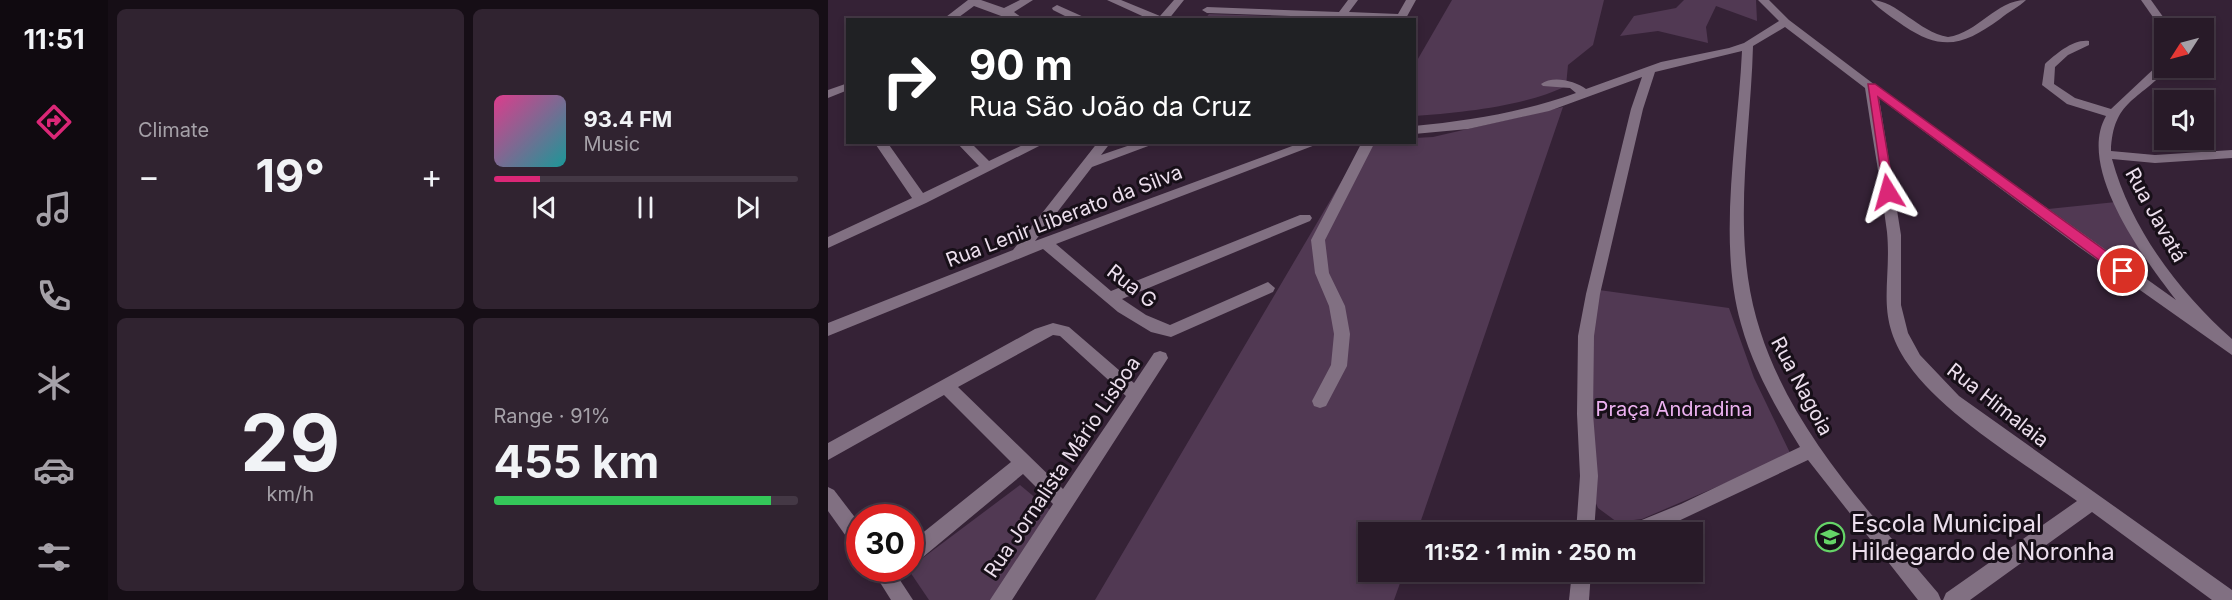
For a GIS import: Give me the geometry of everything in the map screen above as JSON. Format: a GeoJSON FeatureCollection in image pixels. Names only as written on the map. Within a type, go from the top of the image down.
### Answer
{"type":"FeatureCollection","features":[{"type":"Feature","properties":{"kind":"street"},"geometry":{"type":"LineString","coordinates":[[1005,12],[1028,0]]}},
{"type":"Feature","properties":{"kind":"street"},"geometry":{"type":"LineString","coordinates":[[1112,0],[1156,18]]}},
{"type":"Feature","properties":{"kind":"street"},"geometry":{"type":"LineString","coordinates":[[1163,18],[1179,0]]}},
{"type":"Feature","properties":{"kind":"street"},"geometry":{"type":"LineString","coordinates":[[1204,15],[1215,0]]}},
{"type":"Feature","properties":{"kind":"street"},"geometry":{"type":"LineString","coordinates":[[1270,13],[1279,0]]}},
{"type":"Feature","properties":{"kind":"street"},"geometry":{"type":"LineString","coordinates":[[1342,15],[1353,0]]}},
{"type":"Feature","properties":{"kind":"street"},"geometry":{"type":"LineString","coordinates":[[1204,15],[1270,13],[1400,18],[1411,0]]}},
{"type":"Feature","properties":{"kind":"street"},"geometry":{"type":"LineString","coordinates":[[1763,0],[1785,22],[1871,87],[2213,334]]}},
{"type":"Feature","properties":{"kind":"street"},"geometry":{"type":"LineString","coordinates":[[1878,0],[1929,35],[1951,40],[1966,35],[2021,0]]}},
{"type":"Feature","properties":{"kind":"street"},"geometry":{"type":"LineString","coordinates":[[2146,0],[2159,18]]}},
{"type":"Feature","properties":{"kind":"street"},"geometry":{"type":"LineString","coordinates":[[950,18],[974,1],[1016,18]]}},
{"type":"Feature","properties":{"kind":"street"},"geometry":{"type":"LineString","coordinates":[[1057,8],[1078,18]]}},
{"type":"Feature","properties":{"kind":"street"},"geometry":{"type":"LineString","coordinates":[[1416,130],[1468,125],[1519,115],[1650,69],[1732,51],[1748,45],[1785,22]]}},
{"type":"Feature","properties":{"kind":"street"},"geometry":{"type":"LineString","coordinates":[[2085,43],[2064,53],[2049,66],[2048,85],[2071,101],[2114,114]]}},
{"type":"Feature","properties":{"kind":"street","name":"Rua Nagoia"},"geometry":{"type":"LineString","coordinates":[[1748,45],[1737,224],[1741,288],[1755,347],[1811,450],[1931,600]]}},
{"type":"Feature","properties":{"kind":"street"},"geometry":{"type":"LineString","coordinates":[[1586,522],[1589,476],[1585,414],[1586,336],[1593,294],[1635,119],[1650,69]]}},
{"type":"Feature","properties":{"kind":"street","name":"Rua Javatá"},"geometry":{"type":"LineString","coordinates":[[2154,75],[2114,114],[2106,129],[2104,154],[2117,196],[2155,262],[2213,334],[2232,349]]}},
{"type":"Feature","properties":{"kind":"street"},"geometry":{"type":"LineString","coordinates":[[1547,84],[1573,85],[1584,94]]}},
{"type":"Feature","properties":{"kind":"street"},"geometry":{"type":"LineString","coordinates":[[828,94],[846,87]]}},
{"type":"Feature","properties":{"kind":"street","name":"Rua Himalaia"},"geometry":{"type":"LineString","coordinates":[[1871,87],[1894,235],[1893,305],[1906,347],[1914,360],[1953,401],[2229,600]]}},
{"type":"Feature","properties":{"kind":"street"},"geometry":{"type":"LineString","coordinates":[[881,144],[921,200]]}},
{"type":"Feature","properties":{"kind":"street"},"geometry":{"type":"LineString","coordinates":[[964,144],[988,168]]}},
{"type":"Feature","properties":{"kind":"street"},"geometry":{"type":"LineString","coordinates":[[828,243],[1037,144]]}},
{"type":"Feature","properties":{"kind":"street"},"geometry":{"type":"LineString","coordinates":[[1017,254],[1104,144]]}},
{"type":"Feature","properties":{"kind":"street"},"geometry":{"type":"LineString","coordinates":[[1089,164],[1147,144]]}},
{"type":"Feature","properties":{"kind":"street","name":"Rua Lenir Liberato da Silva"},"geometry":{"type":"LineString","coordinates":[[828,330],[890,303],[1045,243],[1312,144]]}},
{"type":"Feature","properties":{"kind":"street"},"geometry":{"type":"LineString","coordinates":[[1320,402],[1339,366],[1342,334],[1337,306],[1322,273],[1318,240],[1368,144]]}},
{"type":"Feature","properties":{"kind":"street"},"geometry":{"type":"LineString","coordinates":[[2104,154],[2155,159],[2232,154]]}},
{"type":"Feature","properties":{"kind":"street"},"geometry":{"type":"LineString","coordinates":[[1111,297],[1305,218]]}},
{"type":"Feature","properties":{"kind":"street","name":"Rua G"},"geometry":{"type":"LineString","coordinates":[[1045,243],[1147,325],[1159,330],[1171,331],[1268,288]]}},
{"type":"Feature","properties":{"kind":"street"},"geometry":{"type":"LineString","coordinates":[[2123,271],[2145,271],[2155,262]]}},
{"type":"Feature","properties":{"kind":"street"},"geometry":{"type":"LineString","coordinates":[[828,452],[1040,333],[1053,329],[1064,331],[1136,395]]}},
{"type":"Feature","properties":{"kind":"street","name":"Rua Jornalista Mário Lisboa"},"geometry":{"type":"LineString","coordinates":[[1000,600],[1160,358]]}},
{"type":"Feature","properties":{"kind":"street"},"geometry":{"type":"LineString","coordinates":[[946,386],[1064,502]]}},
{"type":"Feature","properties":{"kind":"street"},"geometry":{"type":"LineString","coordinates":[[1659,522],[1811,450]]}},
{"type":"Feature","properties":{"kind":"street"},"geometry":{"type":"LineString","coordinates":[[924,544],[1024,462]]}},
{"type":"Feature","properties":{"kind":"street"},"geometry":{"type":"LineString","coordinates":[[828,496],[846,521]]}},
{"type":"Feature","properties":{"kind":"street"},"geometry":{"type":"LineString","coordinates":[[1953,600],[2091,502]]}},
{"type":"Feature","properties":{"kind":"street"},"geometry":{"type":"LineString","coordinates":[[892,582],[903,600]]}},
{"type":"Feature","properties":{"kind":"street"},"geometry":{"type":"LineString","coordinates":[[1579,600],[1581,582]]}},
{"type":"Feature","properties":{"kind":"green space"},"geometry":{"type":"Polygon","coordinates":[[[1452,0],[1604,0],[1593,45],[1568,65],[1566,86],[1532,99],[1472,110],[1416,116],[1416,62],[1452,0]]]}},
{"type":"Feature","properties":{"kind":"green space"},"geometry":{"type":"Polygon","coordinates":[[[1684,0],[1756,0],[1757,21],[1716,6],[1706,27],[1708,43],[1658,31],[1620,36],[1634,16],[1676,8],[1684,0]]]}},
{"type":"Feature","properties":{"kind":"green space"},"geometry":{"type":"Polygon","coordinates":[[[1209,14],[1336,18],[1206,18],[1209,14]]]}},
{"type":"Feature","properties":{"kind":"green space"},"geometry":{"type":"Polygon","coordinates":[[[1563,107],[1420,522],[1358,522],[1358,582],[1400,582],[1394,600],[1095,600],[1363,144],[1416,144],[1416,138],[1433,137],[1563,107]]]}},
{"type":"Feature","properties":{"kind":"green space"},"geometry":{"type":"Polygon","coordinates":[[[2116,202],[2146,259],[2135,262],[2122,260],[2109,254],[2095,246],[2048,209],[2116,202]]]}},
{"type":"Feature","properties":{"kind":"green space","name":"Praça Andradina"},"geometry":{"type":"Polygon","coordinates":[[[1599,290],[1729,308],[1754,378],[1791,455],[1642,519],[1617,522],[1598,508],[1593,497],[1591,323],[1599,290]]]}},
{"type":"Feature","properties":{"kind":"green space"},"geometry":{"type":"Polygon","coordinates":[[[1020,485],[1056,515],[994,600],[929,600],[917,582],[924,582],[924,557],[1020,485]]]}},
{"type":"Feature","properties":{"kind":"place","name":"Escola Municipal Hildegardo de Noronha"},"geometry":{"type":"Point","coordinates":[1830,537]}},
{"type":"Feature","properties":{"kind":"route"},"geometry":{"type":"LineString","coordinates":[[1888,192],[1871,87],[2123,271]]}}]}
